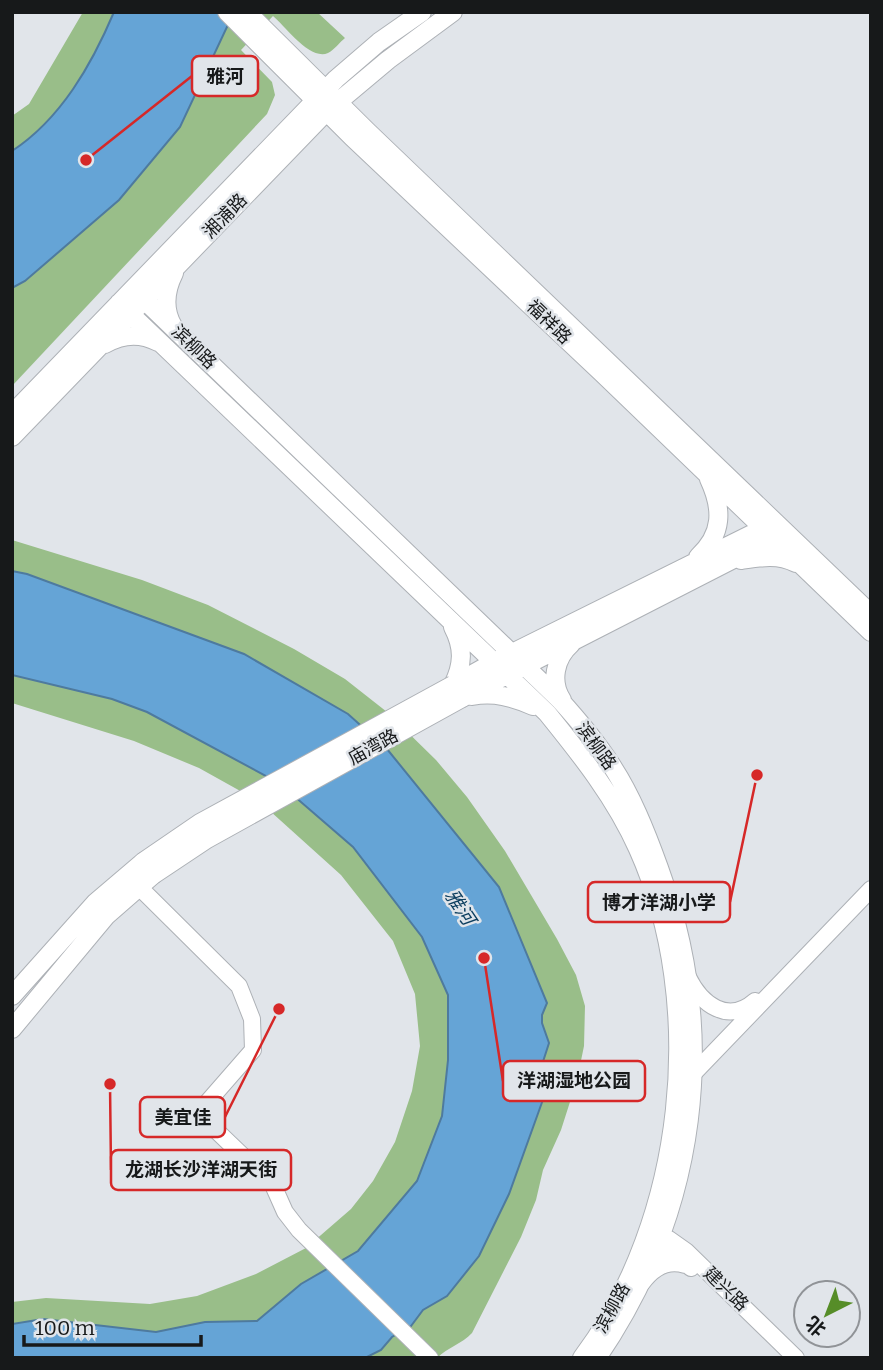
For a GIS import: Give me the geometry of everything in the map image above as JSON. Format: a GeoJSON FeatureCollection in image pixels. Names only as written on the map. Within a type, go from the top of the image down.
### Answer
{"type":"FeatureCollection","features":[{"type":"Feature","properties":{"kind":"main road","name":"福祥路"},"geometry":{"type":"LineString","coordinates":[[227,12],[260,34],[706,473],[871,614]]}},
{"type":"Feature","properties":{"kind":"main road","name":"福祥路"},"geometry":{"type":"LineString","coordinates":[[247,12],[260,34]]}},
{"type":"Feature","properties":{"kind":"main road","name":"湘浦路"},"geometry":{"type":"LineString","coordinates":[[12,414],[138,295],[326,101],[363,54],[422,12]]}},
{"type":"Feature","properties":{"kind":"main road","name":"湘浦路"},"geometry":{"type":"LineString","coordinates":[[326,101],[369,76],[453,12]]}},
{"type":"Feature","properties":{"kind":"main road"},"geometry":{"type":"LineString","coordinates":[[283,58],[313,69],[324,70],[349,63],[363,54]]}},
{"type":"Feature","properties":{"kind":"main road"},"geometry":{"type":"LineString","coordinates":[[283,58],[293,95],[288,139],[328,131],[362,136],[355,103],[362,84],[369,76]]}},
{"type":"Feature","properties":{"kind":"main road","name":"福祥路"},"geometry":{"type":"LineString","coordinates":[[362,136],[772,528],[805,569],[871,632]]}},
{"type":"Feature","properties":{"kind":"main road","name":"湘浦路"},"geometry":{"type":"LineString","coordinates":[[138,295],[182,261],[288,139]]}},
{"type":"Feature","properties":{"kind":"main road"},"geometry":{"type":"LineString","coordinates":[[177,332],[167,311],[166,299],[171,278],[182,261]]}},
{"type":"Feature","properties":{"kind":"main road","name":"滨柳路"},"geometry":{"type":"LineString","coordinates":[[138,295],[565,706],[611,765],[633,805],[668,894],[683,946],[688,976],[693,1073],[682,1167],[670,1211],[615,1307],[582,1358]]}},
{"type":"Feature","properties":{"kind":"main road","name":"湘浦路"},"geometry":{"type":"LineString","coordinates":[[12,437],[96,350],[125,308]]}},
{"type":"Feature","properties":{"kind":"main road","name":"滨柳路"},"geometry":{"type":"LineString","coordinates":[[125,308],[550,717],[585,760],[621,814],[638,848],[653,886],[672,959],[678,997],[678,1080],[665,1173],[652,1241],[639,1288],[597,1358]]}},
{"type":"Feature","properties":{"kind":"main road"},"geometry":{"type":"LineString","coordinates":[[96,350],[107,342],[127,336],[145,337],[163,345]]}},
{"type":"Feature","properties":{"kind":"main road"},"geometry":{"type":"LineString","coordinates":[[683,568],[705,551],[719,524],[720,509],[706,473]]}},
{"type":"Feature","properties":{"kind":"main road","name":"庙湾路"},"geometry":{"type":"LineString","coordinates":[[12,996],[96,902],[457,692],[494,662],[519,660],[724,564],[772,528]]}},
{"type":"Feature","properties":{"kind":"main road","name":"庙湾路"},"geometry":{"type":"LineString","coordinates":[[567,636],[683,568],[772,528]]}},
{"type":"Feature","properties":{"kind":"main road"},"geometry":{"type":"LineString","coordinates":[[724,564],[774,556],[805,569]]}},
{"type":"Feature","properties":{"kind":"main road"},"geometry":{"type":"LineString","coordinates":[[448,618],[455,631],[462,658],[457,692],[500,695],[533,705],[550,717]]}},
{"type":"Feature","properties":{"kind":"main road"},"geometry":{"type":"LineString","coordinates":[[476,618],[503,635],[524,640],[567,636],[555,672],[555,685],[565,706]]}},
{"type":"Feature","properties":{"kind":"main road","name":"庙湾路"},"geometry":{"type":"LineString","coordinates":[[457,692],[507,675],[519,660]]}},
{"type":"Feature","properties":{"kind":"main road","name":"庙湾路"},"geometry":{"type":"LineString","coordinates":[[14,1024],[136,878]]}},
{"type":"Feature","properties":{"kind":"street"},"geometry":{"type":"LineString","coordinates":[[136,878],[235,989],[248,1018],[248,1048],[192,1114],[265,1183],[290,1229],[421,1358]]}},
{"type":"Feature","properties":{"kind":"street"},"geometry":{"type":"LineString","coordinates":[[688,976],[705,1002],[728,1012],[745,1009],[871,881]]}},
{"type":"Feature","properties":{"kind":"street"},"geometry":{"type":"LineString","coordinates":[[693,1073],[871,889]]}},
{"type":"Feature","properties":{"kind":"street"},"geometry":{"type":"LineString","coordinates":[[280,1207],[299,1230],[430,1358]]}},
{"type":"Feature","properties":{"kind":"street"},"geometry":{"type":"LineString","coordinates":[[670,1211],[671,1229],[688,1259],[784,1358]]}},
{"type":"Feature","properties":{"kind":"street"},"geometry":{"type":"LineString","coordinates":[[652,1241],[677,1258],[688,1259]]}},
{"type":"Feature","properties":{"kind":"street"},"geometry":{"type":"LineString","coordinates":[[639,1288],[658,1267],[688,1259]]}},
{"type":"Feature","properties":{"kind":"street","name":"建兴路"},"geometry":{"type":"LineString","coordinates":[[688,1259],[796,1358]]}},
{"type":"Feature","properties":{"kind":"green space"},"geometry":{"type":"Polygon","coordinates":[[[83,12],[317,12],[345,38],[328,53],[314,52],[298,41],[273,16],[241,50],[272,82],[275,95],[267,114],[12,386],[12,116],[29,104],[83,12]]]}},
{"type":"Feature","properties":{"kind":"green space"},"geometry":{"type":"Polygon","coordinates":[[[12,540],[142,580],[208,605],[294,649],[345,679],[387,712],[436,760],[467,797],[505,851],[576,975],[585,1006],[584,1046],[577,1080],[561,1130],[543,1170],[536,1200],[521,1237],[472,1333],[437,1358],[12,1358],[12,1302],[46,1298],[150,1304],[197,1296],[256,1274],[306,1248],[351,1209],[373,1181],[395,1142],[412,1091],[420,1046],[415,994],[393,941],[341,875],[260,802],[199,768],[134,741],[12,703],[12,540]]]}},
{"type":"Feature","properties":{"kind":"water"},"geometry":{"type":"Polygon","coordinates":[[[114,12],[234,12],[180,127],[119,200],[25,281],[12,288],[12,151],[30,138],[60,107],[96,51],[114,12]]]}},
{"type":"Feature","properties":{"kind":"water"},"geometry":{"type":"Polygon","coordinates":[[[12,571],[27,574],[244,654],[348,714],[387,749],[499,887],[547,1003],[542,1023],[549,1043],[540,1071],[545,1094],[509,1194],[479,1256],[447,1296],[423,1310],[411,1326],[392,1337],[381,1350],[365,1358],[12,1358],[12,1324],[43,1319],[156,1332],[205,1322],[257,1321],[301,1284],[358,1251],[417,1181],[442,1116],[448,1060],[448,995],[422,937],[353,847],[279,783],[147,712],[112,699],[12,675],[12,571]]]}},
{"type":"Feature","properties":{"kind":"place","name":"雅河"},"geometry":{"type":"Point","coordinates":[86,160]}},
{"type":"Feature","properties":{"kind":"place","name":"博才洋湖小学"},"geometry":{"type":"Point","coordinates":[757,775]}},
{"type":"Feature","properties":{"kind":"place","name":"洋湖湿地公园"},"geometry":{"type":"Point","coordinates":[484,958]}},
{"type":"Feature","properties":{"kind":"place","name":"美宜佳"},"geometry":{"type":"Point","coordinates":[279,1009]}},
{"type":"Feature","properties":{"kind":"place","name":"龙湖长沙洋湖天街"},"geometry":{"type":"Point","coordinates":[110,1084]}}]}
